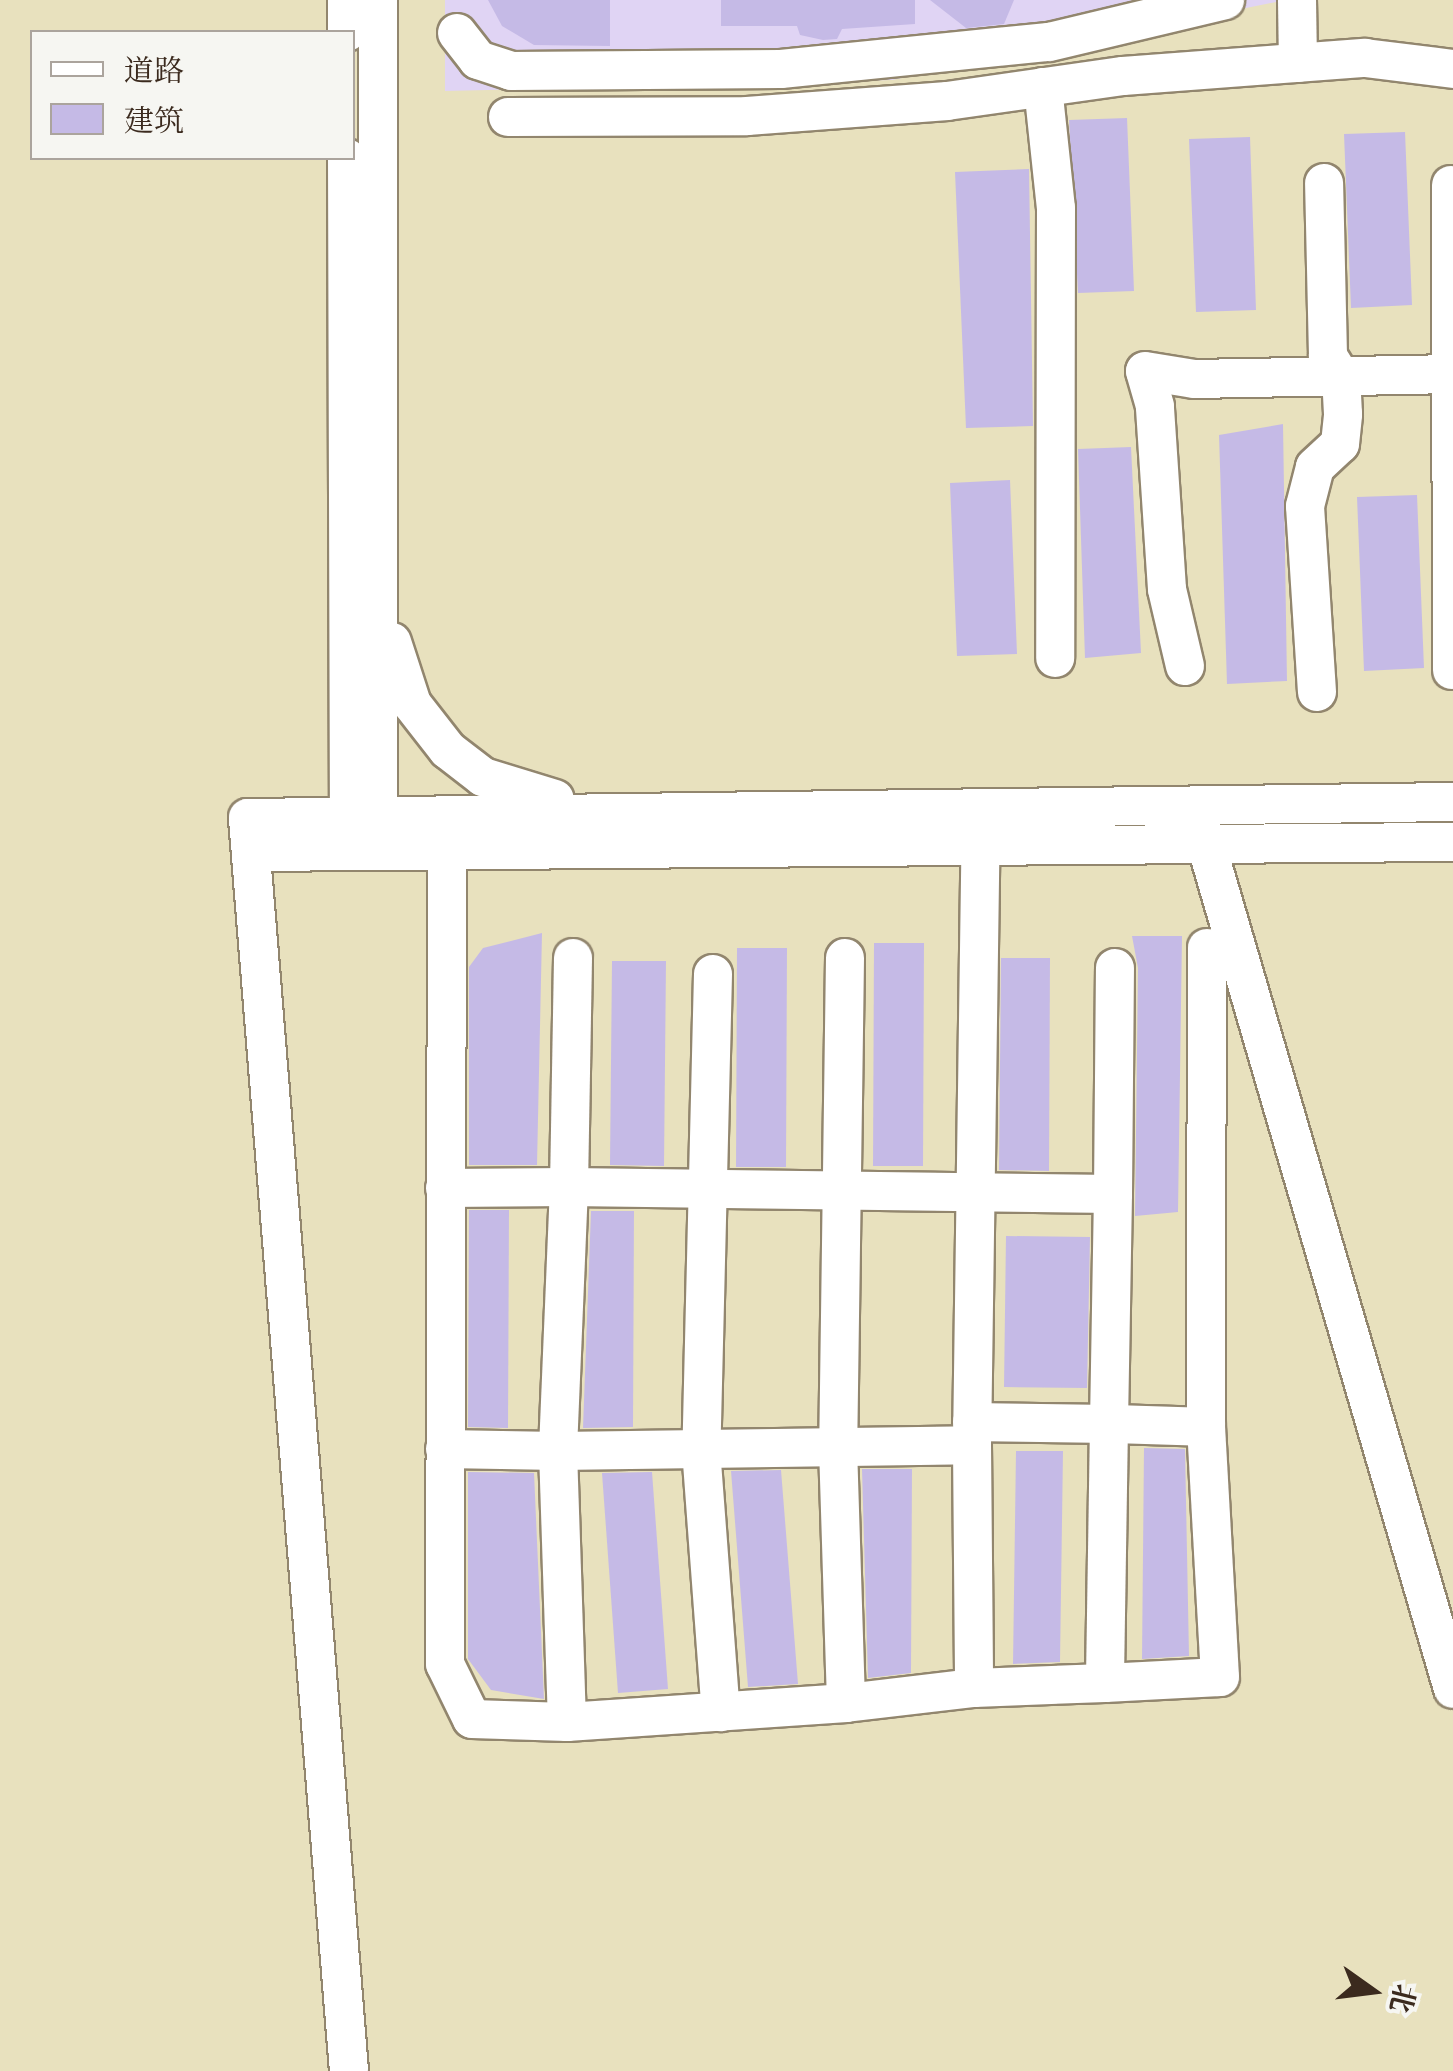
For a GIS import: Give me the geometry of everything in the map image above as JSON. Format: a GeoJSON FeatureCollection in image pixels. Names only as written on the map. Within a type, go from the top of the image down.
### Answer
{"type":"FeatureCollection","features":[{"type":"Feature","properties":{"kind":"street"},"geometry":{"type":"LineString","coordinates":[[347,0],[347,30]]}},
{"type":"Feature","properties":{"kind":"street"},"geometry":{"type":"LineString","coordinates":[[364,833],[379,586],[378,0]]}},
{"type":"Feature","properties":{"kind":"street"},"geometry":{"type":"LineString","coordinates":[[457,33],[478,60],[511,71],[781,68],[1049,42],[1225,0]]}},
{"type":"Feature","properties":{"kind":"street"},"geometry":{"type":"LineString","coordinates":[[1296,0],[1298,63]]}},
{"type":"Feature","properties":{"kind":"street"},"geometry":{"type":"LineString","coordinates":[[508,117],[747,116],[1366,58],[1453,69]]}},
{"type":"Feature","properties":{"kind":"street"},"geometry":{"type":"LineString","coordinates":[[894,60],[898,104]]}},
{"type":"Feature","properties":{"kind":"street"},"geometry":{"type":"LineString","coordinates":[[1043,87],[1056,208],[1055,658]]}},
{"type":"Feature","properties":{"kind":"street"},"geometry":{"type":"LineString","coordinates":[[347,160],[364,833]]}},
{"type":"Feature","properties":{"kind":"street"},"geometry":{"type":"LineString","coordinates":[[1317,692],[1304,506],[1315,467],[1340,444],[1341,377],[1328,356],[1324,184]]}},
{"type":"Feature","properties":{"kind":"street"},"geometry":{"type":"LineString","coordinates":[[1452,185],[1452,670]]}},
{"type":"Feature","properties":{"kind":"street"},"geometry":{"type":"LineString","coordinates":[[1186,666],[1167,589],[1155,406],[1145,371],[1194,379],[1452,374]]}},
{"type":"Feature","properties":{"kind":"street"},"geometry":{"type":"LineString","coordinates":[[379,586],[412,704],[466,767],[539,797],[652,812]]}},
{"type":"Feature","properties":{"kind":"street"},"geometry":{"type":"LineString","coordinates":[[349,2071],[250,835],[364,833],[652,812],[1453,802]]}},
{"type":"Feature","properties":{"kind":"street"},"geometry":{"type":"LineString","coordinates":[[1195,807],[1453,1689]]}},
{"type":"Feature","properties":{"kind":"street"},"geometry":{"type":"LineString","coordinates":[[974,1688],[972,1433],[982,808]]}},
{"type":"Feature","properties":{"kind":"street"},"geometry":{"type":"LineString","coordinates":[[364,833],[447,852],[1453,842]]}},
{"type":"Feature","properties":{"kind":"street"},"geometry":{"type":"LineString","coordinates":[[447,852],[445,1664],[472,1719],[568,1722],[846,1704],[974,1688],[1220,1677],[1206,1427],[1207,948]]}},
{"type":"Feature","properties":{"kind":"street"},"geometry":{"type":"LineString","coordinates":[[568,1722],[558,1451],[574,958]]}},
{"type":"Feature","properties":{"kind":"street"},"geometry":{"type":"LineString","coordinates":[[845,958],[838,1447],[846,1704]]}},
{"type":"Feature","properties":{"kind":"street"},"geometry":{"type":"LineString","coordinates":[[1105,1683],[1116,968]]}},
{"type":"Feature","properties":{"kind":"street"},"geometry":{"type":"LineString","coordinates":[[713,974],[701,1449],[721,1712]]}},
{"type":"Feature","properties":{"kind":"street"},"geometry":{"type":"LineString","coordinates":[[445,1188],[568,1186],[1113,1194]]}},
{"type":"Feature","properties":{"kind":"street"},"geometry":{"type":"LineString","coordinates":[[445,1449],[838,1447],[1109,1424],[1206,1427]]}},
{"type":"Feature","properties":{"kind":"shaded area"},"geometry":{"type":"Polygon","coordinates":[[[445,0],[1286,0],[892,80],[445,91],[445,0]]]}},
{"type":"Feature","properties":{"kind":"building"},"geometry":{"type":"Polygon","coordinates":[[[488,0],[610,0],[610,46],[534,45],[502,26],[488,0]]]}},
{"type":"Feature","properties":{"kind":"building"},"geometry":{"type":"Polygon","coordinates":[[[721,0],[915,0],[915,24],[842,29],[837,39],[823,40],[800,35],[797,26],[721,26],[721,0]]]}},
{"type":"Feature","properties":{"kind":"building"},"geometry":{"type":"Polygon","coordinates":[[[930,0],[1014,0],[1004,24],[966,28],[930,0]]]}},
{"type":"Feature","properties":{"kind":"building"},"geometry":{"type":"Polygon","coordinates":[[[1127,118],[1134,291],[1078,293],[1069,120],[1127,118]]]}},
{"type":"Feature","properties":{"kind":"building"},"geometry":{"type":"Polygon","coordinates":[[[1405,132],[1412,305],[1351,308],[1344,134],[1405,132]]]}},
{"type":"Feature","properties":{"kind":"building"},"geometry":{"type":"Polygon","coordinates":[[[1250,137],[1256,310],[1196,312],[1189,139],[1250,137]]]}},
{"type":"Feature","properties":{"kind":"building"},"geometry":{"type":"Polygon","coordinates":[[[1029,169],[1033,426],[966,428],[955,172],[1029,169]]]}},
{"type":"Feature","properties":{"kind":"building"},"geometry":{"type":"Polygon","coordinates":[[[1283,424],[1287,681],[1227,684],[1219,435],[1283,424]]]}},
{"type":"Feature","properties":{"kind":"building"},"geometry":{"type":"Polygon","coordinates":[[[1131,447],[1141,653],[1085,658],[1078,449],[1131,447]]]}},
{"type":"Feature","properties":{"kind":"building"},"geometry":{"type":"Polygon","coordinates":[[[1010,480],[1017,654],[957,656],[950,483],[1010,480]]]}},
{"type":"Feature","properties":{"kind":"building"},"geometry":{"type":"Polygon","coordinates":[[[1417,495],[1424,668],[1364,671],[1357,497],[1417,495]]]}},
{"type":"Feature","properties":{"kind":"building"},"geometry":{"type":"Polygon","coordinates":[[[542,933],[537,1165],[469,1165],[469,967],[483,948],[542,933]]]}},
{"type":"Feature","properties":{"kind":"building"},"geometry":{"type":"Polygon","coordinates":[[[1132,936],[1182,936],[1178,1212],[1135,1216],[1138,968],[1132,936]]]}},
{"type":"Feature","properties":{"kind":"building"},"geometry":{"type":"Polygon","coordinates":[[[874,943],[924,943],[923,1166],[873,1166],[874,943]]]}},
{"type":"Feature","properties":{"kind":"building"},"geometry":{"type":"Polygon","coordinates":[[[737,948],[787,948],[786,1167],[736,1167],[737,948]]]}},
{"type":"Feature","properties":{"kind":"building"},"geometry":{"type":"Polygon","coordinates":[[[1001,958],[1050,958],[1049,1171],[999,1170],[1001,958]]]}},
{"type":"Feature","properties":{"kind":"building"},"geometry":{"type":"Polygon","coordinates":[[[612,961],[666,961],[664,1166],[610,1165],[612,961]]]}},
{"type":"Feature","properties":{"kind":"building"},"geometry":{"type":"Polygon","coordinates":[[[469,1210],[509,1210],[508,1428],[468,1427],[469,1210]]]}},
{"type":"Feature","properties":{"kind":"building"},"geometry":{"type":"Polygon","coordinates":[[[591,1211],[634,1211],[633,1427],[583,1428],[591,1211]]]}},
{"type":"Feature","properties":{"kind":"building"},"geometry":{"type":"Polygon","coordinates":[[[1006,1236],[1090,1237],[1087,1388],[1004,1387],[1006,1236]]]}},
{"type":"Feature","properties":{"kind":"building"},"geometry":{"type":"Polygon","coordinates":[[[1144,1448],[1185,1449],[1189,1656],[1142,1659],[1144,1448]]]}},
{"type":"Feature","properties":{"kind":"building"},"geometry":{"type":"Polygon","coordinates":[[[1016,1451],[1063,1451],[1060,1662],[1013,1664],[1016,1451]]]}},
{"type":"Feature","properties":{"kind":"building"},"geometry":{"type":"Polygon","coordinates":[[[862,1469],[912,1469],[911,1673],[868,1678],[862,1469]]]}},
{"type":"Feature","properties":{"kind":"building"},"geometry":{"type":"Polygon","coordinates":[[[781,1470],[798,1684],[748,1687],[731,1471],[781,1470]]]}},
{"type":"Feature","properties":{"kind":"building"},"geometry":{"type":"Polygon","coordinates":[[[468,1472],[534,1473],[544,1699],[491,1690],[468,1659],[468,1472]]]}},
{"type":"Feature","properties":{"kind":"building"},"geometry":{"type":"Polygon","coordinates":[[[652,1472],[668,1689],[618,1693],[602,1473],[652,1472]]]}}]}
